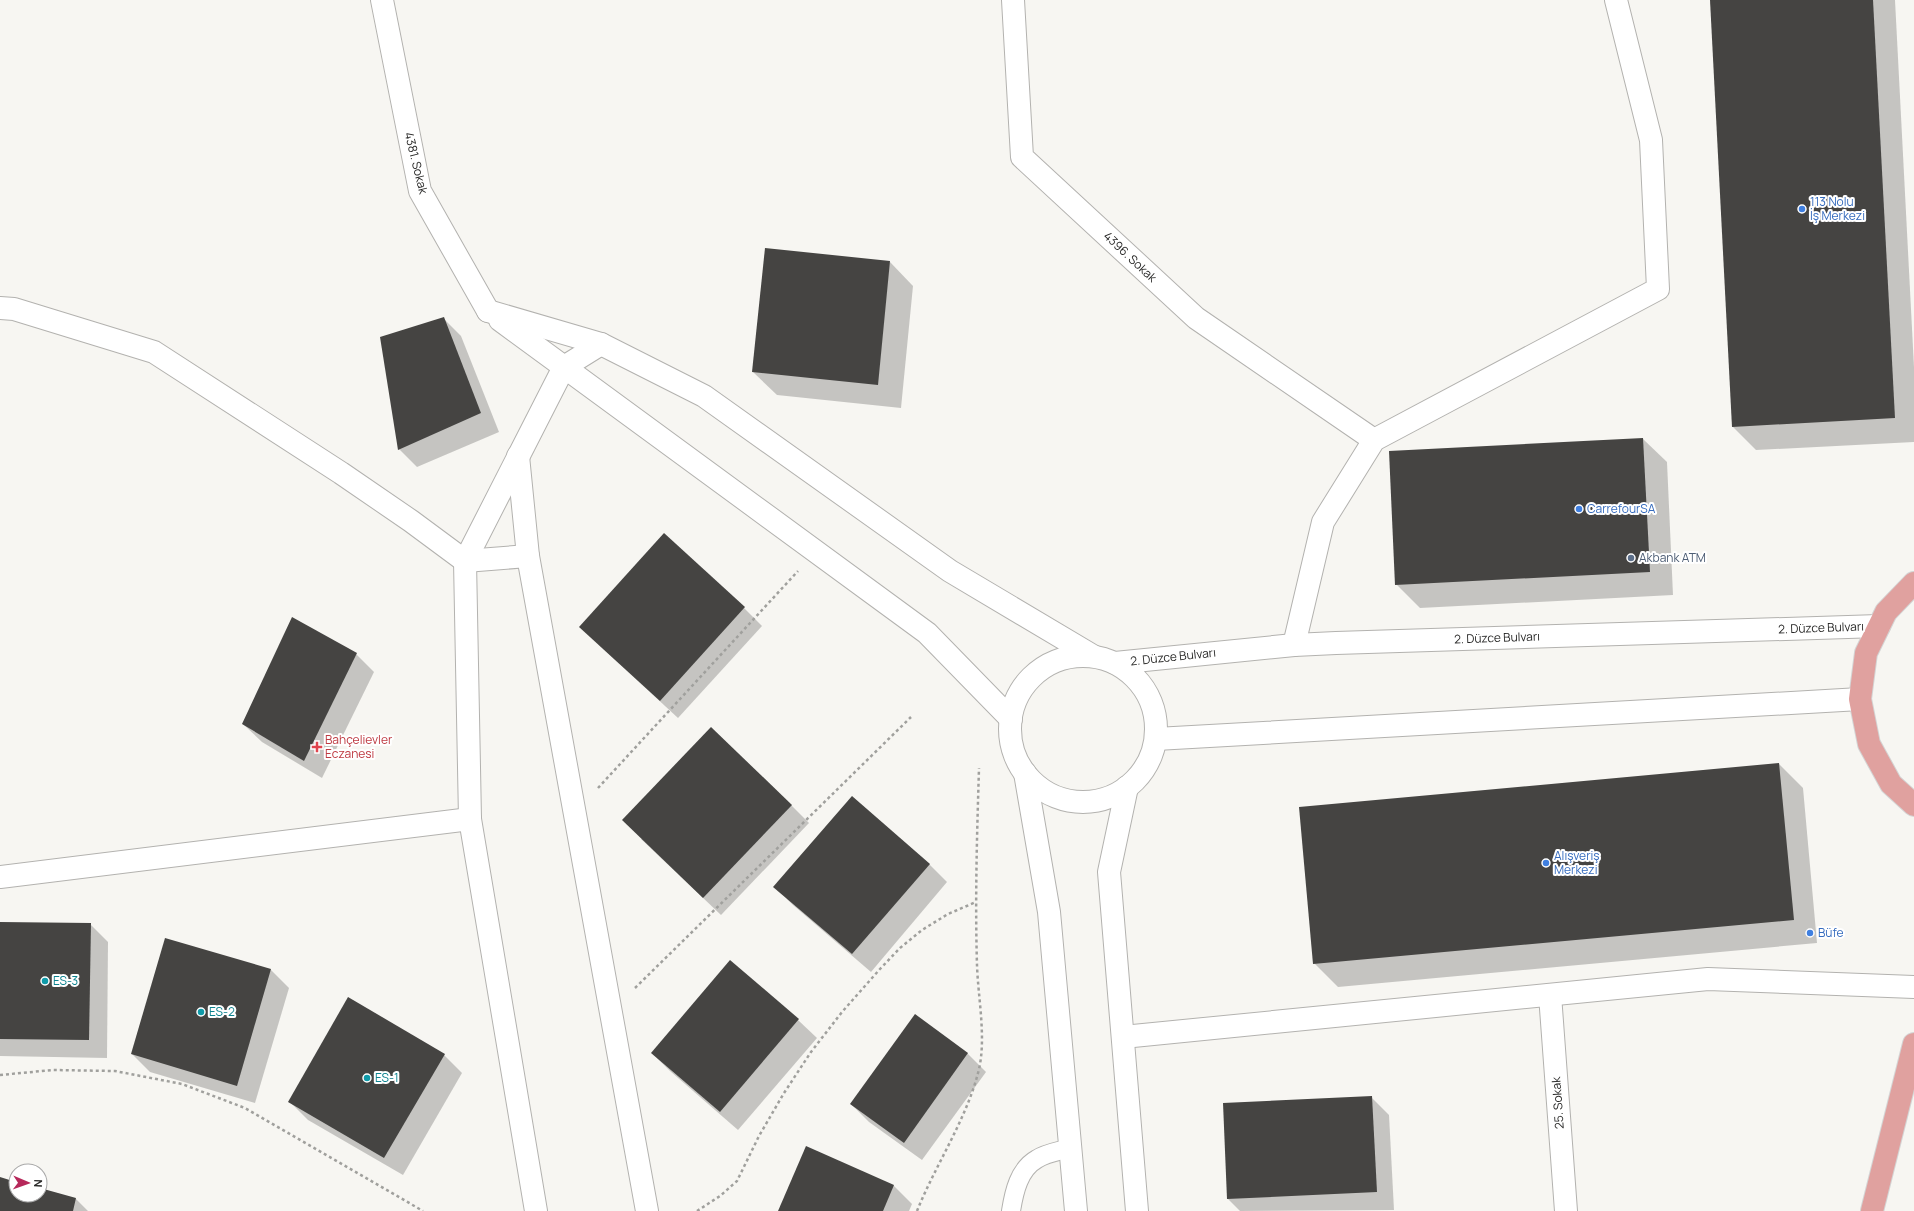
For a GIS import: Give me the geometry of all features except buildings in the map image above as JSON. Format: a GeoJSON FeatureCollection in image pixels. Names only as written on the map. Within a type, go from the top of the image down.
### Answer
{"type":"FeatureCollection","features":[{"type":"Feature","properties":{"kind":"main road"},"geometry":{"type":"LineString","coordinates":[[1914,583],[1886,612],[1866,653],[1860,699],[1869,744],[1891,784],[1914,805]]}},
{"type":"Feature","properties":{"kind":"main road"},"geometry":{"type":"LineString","coordinates":[[1872,1211],[1914,1044]]}},
{"type":"Feature","properties":{"kind":"street","name":"4381. Sokak"},"geometry":{"type":"LineString","coordinates":[[382,0],[420,191],[488,312]]}},
{"type":"Feature","properties":{"kind":"street","name":"4396. Sokak"},"geometry":{"type":"LineString","coordinates":[[1013,0],[1022,157],[1196,318],[1374,440]]}},
{"type":"Feature","properties":{"kind":"street"},"geometry":{"type":"LineString","coordinates":[[1294,645],[1323,522],[1374,440],[1658,289],[1651,140],[1616,0]]}},
{"type":"Feature","properties":{"kind":"street"},"geometry":{"type":"LineString","coordinates":[[0,308],[14,309],[154,352],[360,486],[465,561],[528,556]]}},
{"type":"Feature","properties":{"kind":"street"},"geometry":{"type":"LineString","coordinates":[[488,312],[601,344],[704,396],[950,571],[1093,656],[1115,663],[1134,676],[1148,694],[1155,716],[1156,739],[1151,757],[1141,774],[1127,787],[1107,798],[1085,802],[1062,799],[1042,789],[1025,773],[1016,757],[1011,738],[1011,719],[1018,697],[1031,678],[1037,673],[1049,664],[1070,657],[1093,656]]}},
{"type":"Feature","properties":{"kind":"street"},"geometry":{"type":"LineString","coordinates":[[488,312],[927,633],[1011,719]]}},
{"type":"Feature","properties":{"kind":"street"},"geometry":{"type":"LineString","coordinates":[[536,1211],[470,819],[465,561],[564,367],[601,344]]}},
{"type":"Feature","properties":{"kind":"street"},"geometry":{"type":"LineString","coordinates":[[518,456],[528,556],[647,1211]]}},
{"type":"Feature","properties":{"kind":"street","name":"2. Düzce Bulvarı"},"geometry":{"type":"LineString","coordinates":[[1115,663],[1294,645],[1879,626]]}},
{"type":"Feature","properties":{"kind":"street"},"geometry":{"type":"LineString","coordinates":[[1156,739],[1860,699]]}},
{"type":"Feature","properties":{"kind":"street"},"geometry":{"type":"LineString","coordinates":[[1025,773],[1050,912],[1076,1211]]}},
{"type":"Feature","properties":{"kind":"street"},"geometry":{"type":"LineString","coordinates":[[1127,787],[1109,872],[1137,1211]]}},
{"type":"Feature","properties":{"kind":"street"},"geometry":{"type":"LineString","coordinates":[[0,877],[470,819]]}},
{"type":"Feature","properties":{"kind":"street"},"geometry":{"type":"LineString","coordinates":[[1123,1037],[1708,979],[1914,987]]}},
{"type":"Feature","properties":{"kind":"street","name":"25. Sokak"},"geometry":{"type":"LineString","coordinates":[[1550,995],[1566,1211]]}},
{"type":"Feature","properties":{"kind":"lane"},"geometry":{"type":"LineString","coordinates":[[1011,1211],[1018,1181],[1026,1169],[1037,1159],[1070,1148]]}},
{"type":"Feature","properties":{"kind":"path"},"geometry":{"type":"LineString","coordinates":[[573,804],[588,798],[801,569],[813,550]]}},
{"type":"Feature","properties":{"kind":"path"},"geometry":{"type":"LineString","coordinates":[[609,1002],[625,997],[911,717]]}},
{"type":"Feature","properties":{"kind":"path"},"geometry":{"type":"LineString","coordinates":[[917,1211],[970,1099],[979,1072],[981,1042],[976,902],[979,768]]}},
{"type":"Feature","properties":{"kind":"path"},"geometry":{"type":"LineString","coordinates":[[697,1211],[720,1196],[737,1181],[769,1118],[811,1052],[842,1012],[880,969],[900,948],[922,930],[948,914],[976,902]]}},
{"type":"Feature","properties":{"kind":"path"},"geometry":{"type":"LineString","coordinates":[[0,1075],[53,1070],[115,1071],[182,1084],[245,1108],[423,1211]]}},
{"type":"Feature","properties":{"kind":"place","name":"113 Nolu İş Merkezi"},"geometry":{"type":"Point","coordinates":[1802,209]}},
{"type":"Feature","properties":{"kind":"place","name":"CarrefourSA"},"geometry":{"type":"Point","coordinates":[1579,509]}},
{"type":"Feature","properties":{"kind":"place","name":"Akbank ATM"},"geometry":{"type":"Point","coordinates":[1631,558]}},
{"type":"Feature","properties":{"kind":"place","name":"Bahçelievler Eczanesi"},"geometry":{"type":"Point","coordinates":[317,747]}},
{"type":"Feature","properties":{"kind":"place","name":"Alışveriş Merkezi"},"geometry":{"type":"Point","coordinates":[1546,863]}},
{"type":"Feature","properties":{"kind":"place","name":"Büfe"},"geometry":{"type":"Point","coordinates":[1810,933]}},
{"type":"Feature","properties":{"kind":"place","name":"ES-3"},"geometry":{"type":"Point","coordinates":[45,981]}},
{"type":"Feature","properties":{"kind":"place","name":"ES-2"},"geometry":{"type":"Point","coordinates":[201,1012]}},
{"type":"Feature","properties":{"kind":"place","name":"ES-1"},"geometry":{"type":"Point","coordinates":[367,1078]}}]}
